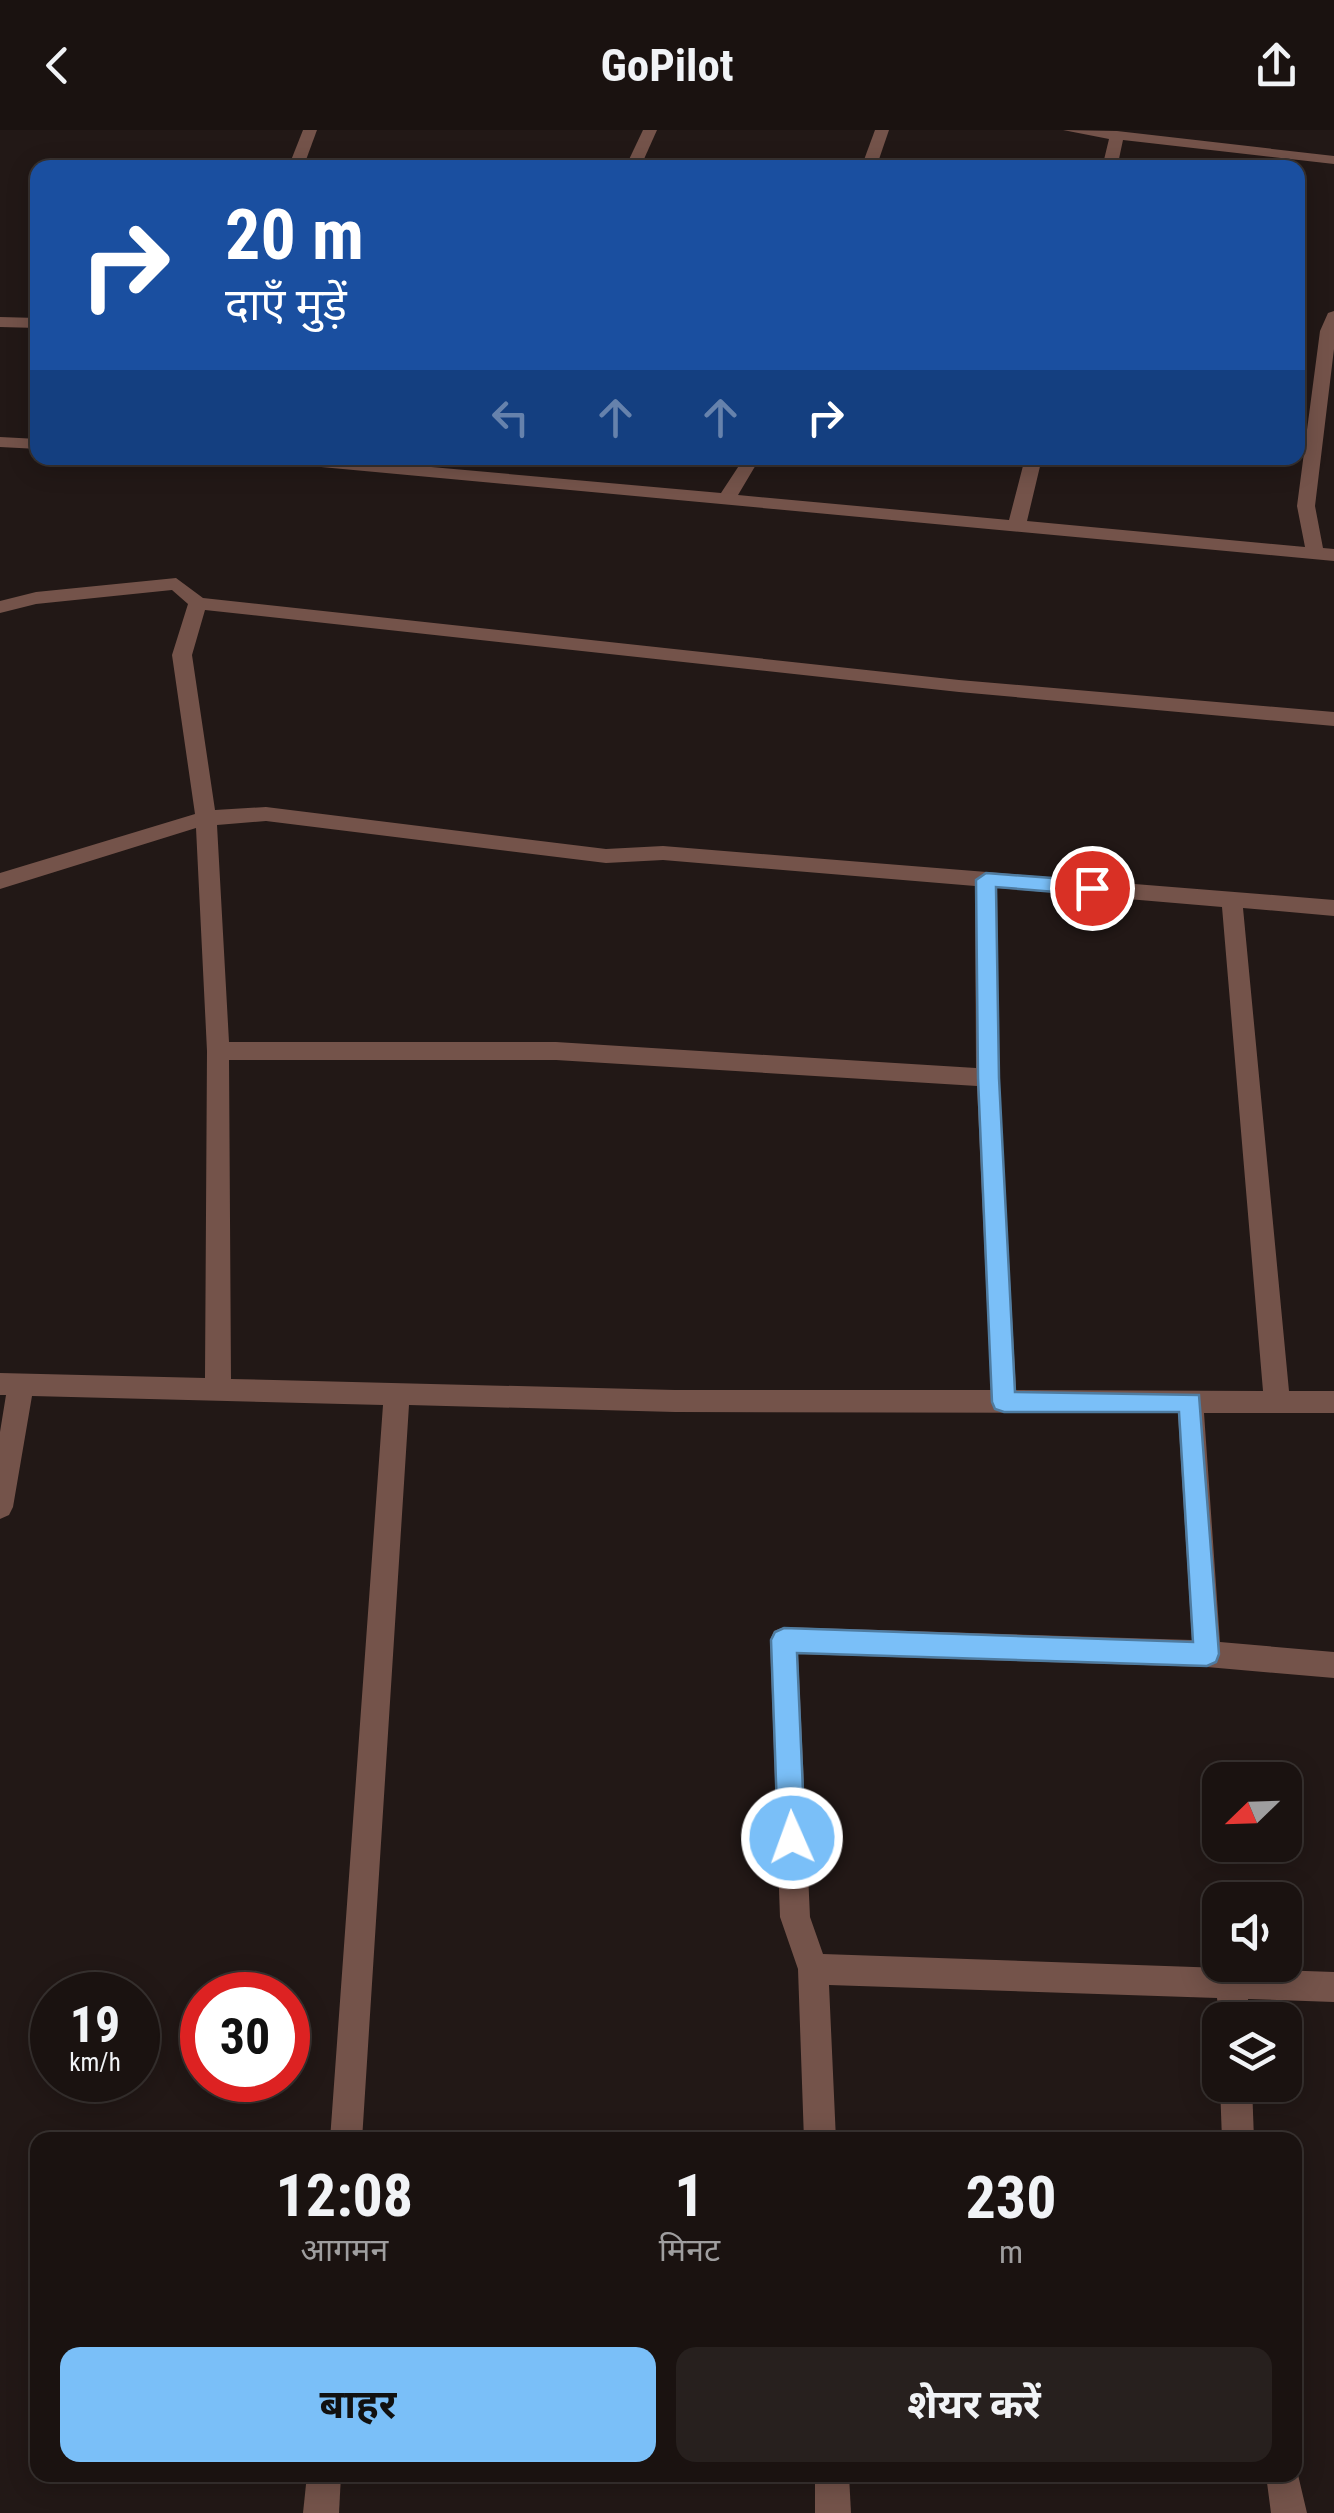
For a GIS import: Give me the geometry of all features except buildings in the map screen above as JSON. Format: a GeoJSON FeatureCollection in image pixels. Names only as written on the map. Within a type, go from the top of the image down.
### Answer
{"type":"FeatureCollection","features":[{"type":"Feature","properties":{"kind":"street"},"geometry":{"type":"LineString","coordinates":[[298,160],[310,130]]}},
{"type":"Feature","properties":{"kind":"street"},"geometry":{"type":"LineString","coordinates":[[636,160],[650,130]]}},
{"type":"Feature","properties":{"kind":"street"},"geometry":{"type":"LineString","coordinates":[[871,160],[882,130]]}},
{"type":"Feature","properties":{"kind":"street"},"geometry":{"type":"LineString","coordinates":[[1070,130],[1334,161]]}},
{"type":"Feature","properties":{"kind":"street"},"geometry":{"type":"LineString","coordinates":[[1110,160],[1117,135]]}},
{"type":"Feature","properties":{"kind":"street"},"geometry":{"type":"LineString","coordinates":[[357,465],[1325,554],[1306,506],[1328,331],[1334,316]]}},
{"type":"Feature","properties":{"kind":"street"},"geometry":{"type":"LineString","coordinates":[[0,322],[30,323]]}},
{"type":"Feature","properties":{"kind":"street"},"geometry":{"type":"LineString","coordinates":[[0,442],[30,444]]}},
{"type":"Feature","properties":{"kind":"street"},"geometry":{"type":"LineString","coordinates":[[727,498],[748,465]]}},
{"type":"Feature","properties":{"kind":"street"},"geometry":{"type":"LineString","coordinates":[[1016,525],[1032,465]]}},
{"type":"Feature","properties":{"kind":"street"},"geometry":{"type":"LineString","coordinates":[[0,607],[36,598],[176,584],[198,603],[959,686],[1334,719]]}},
{"type":"Feature","properties":{"kind":"street"},"geometry":{"type":"LineString","coordinates":[[198,603],[182,655],[206,818],[218,1050],[218,1390]]}},
{"type":"Feature","properties":{"kind":"street"},"geometry":{"type":"LineString","coordinates":[[0,881],[206,818],[266,814],[606,856],[662,853],[1334,908]]}},
{"type":"Feature","properties":{"kind":"street"},"geometry":{"type":"LineString","coordinates":[[986,880],[988,1078],[1004,1402]]}},
{"type":"Feature","properties":{"kind":"street"},"geometry":{"type":"LineString","coordinates":[[1232,900],[1277,1402]]}},
{"type":"Feature","properties":{"kind":"street"},"geometry":{"type":"LineString","coordinates":[[218,1050],[556,1051],[988,1078]]}},
{"type":"Feature","properties":{"kind":"street"},"geometry":{"type":"LineString","coordinates":[[0,1507],[11,1384],[676,1401],[1334,1402]]}},
{"type":"Feature","properties":{"kind":"street"},"geometry":{"type":"LineString","coordinates":[[347,2132],[396,1394]]}},
{"type":"Feature","properties":{"kind":"street"},"geometry":{"type":"LineString","coordinates":[[1190,1402],[1207,1654]]}},
{"type":"Feature","properties":{"kind":"street"},"geometry":{"type":"LineString","coordinates":[[820,2132],[813,1969],[795,1917],[784,1640],[1207,1654],[1334,1665]]}},
{"type":"Feature","properties":{"kind":"street"},"geometry":{"type":"LineString","coordinates":[[813,1969],[1202,1981]]}},
{"type":"Feature","properties":{"kind":"street"},"geometry":{"type":"LineString","coordinates":[[1233,2002],[1232,1982],[1334,1987]]}},
{"type":"Feature","properties":{"kind":"street"},"geometry":{"type":"LineString","coordinates":[[1237,2102],[1238,2132]]}},
{"type":"Feature","properties":{"kind":"street"},"geometry":{"type":"LineString","coordinates":[[321,2513],[323,2482]]}},
{"type":"Feature","properties":{"kind":"street"},"geometry":{"type":"LineString","coordinates":[[832,2482],[834,2513]]}},
{"type":"Feature","properties":{"kind":"street"},"geometry":{"type":"LineString","coordinates":[[1284,2482],[1289,2513]]}},
{"type":"Feature","properties":{"kind":"route"},"geometry":{"type":"LineString","coordinates":[[792,1838],[784,1640],[1207,1654],[1190,1402],[1004,1402],[988,1078],[986,880],[1092,888]]}}]}
